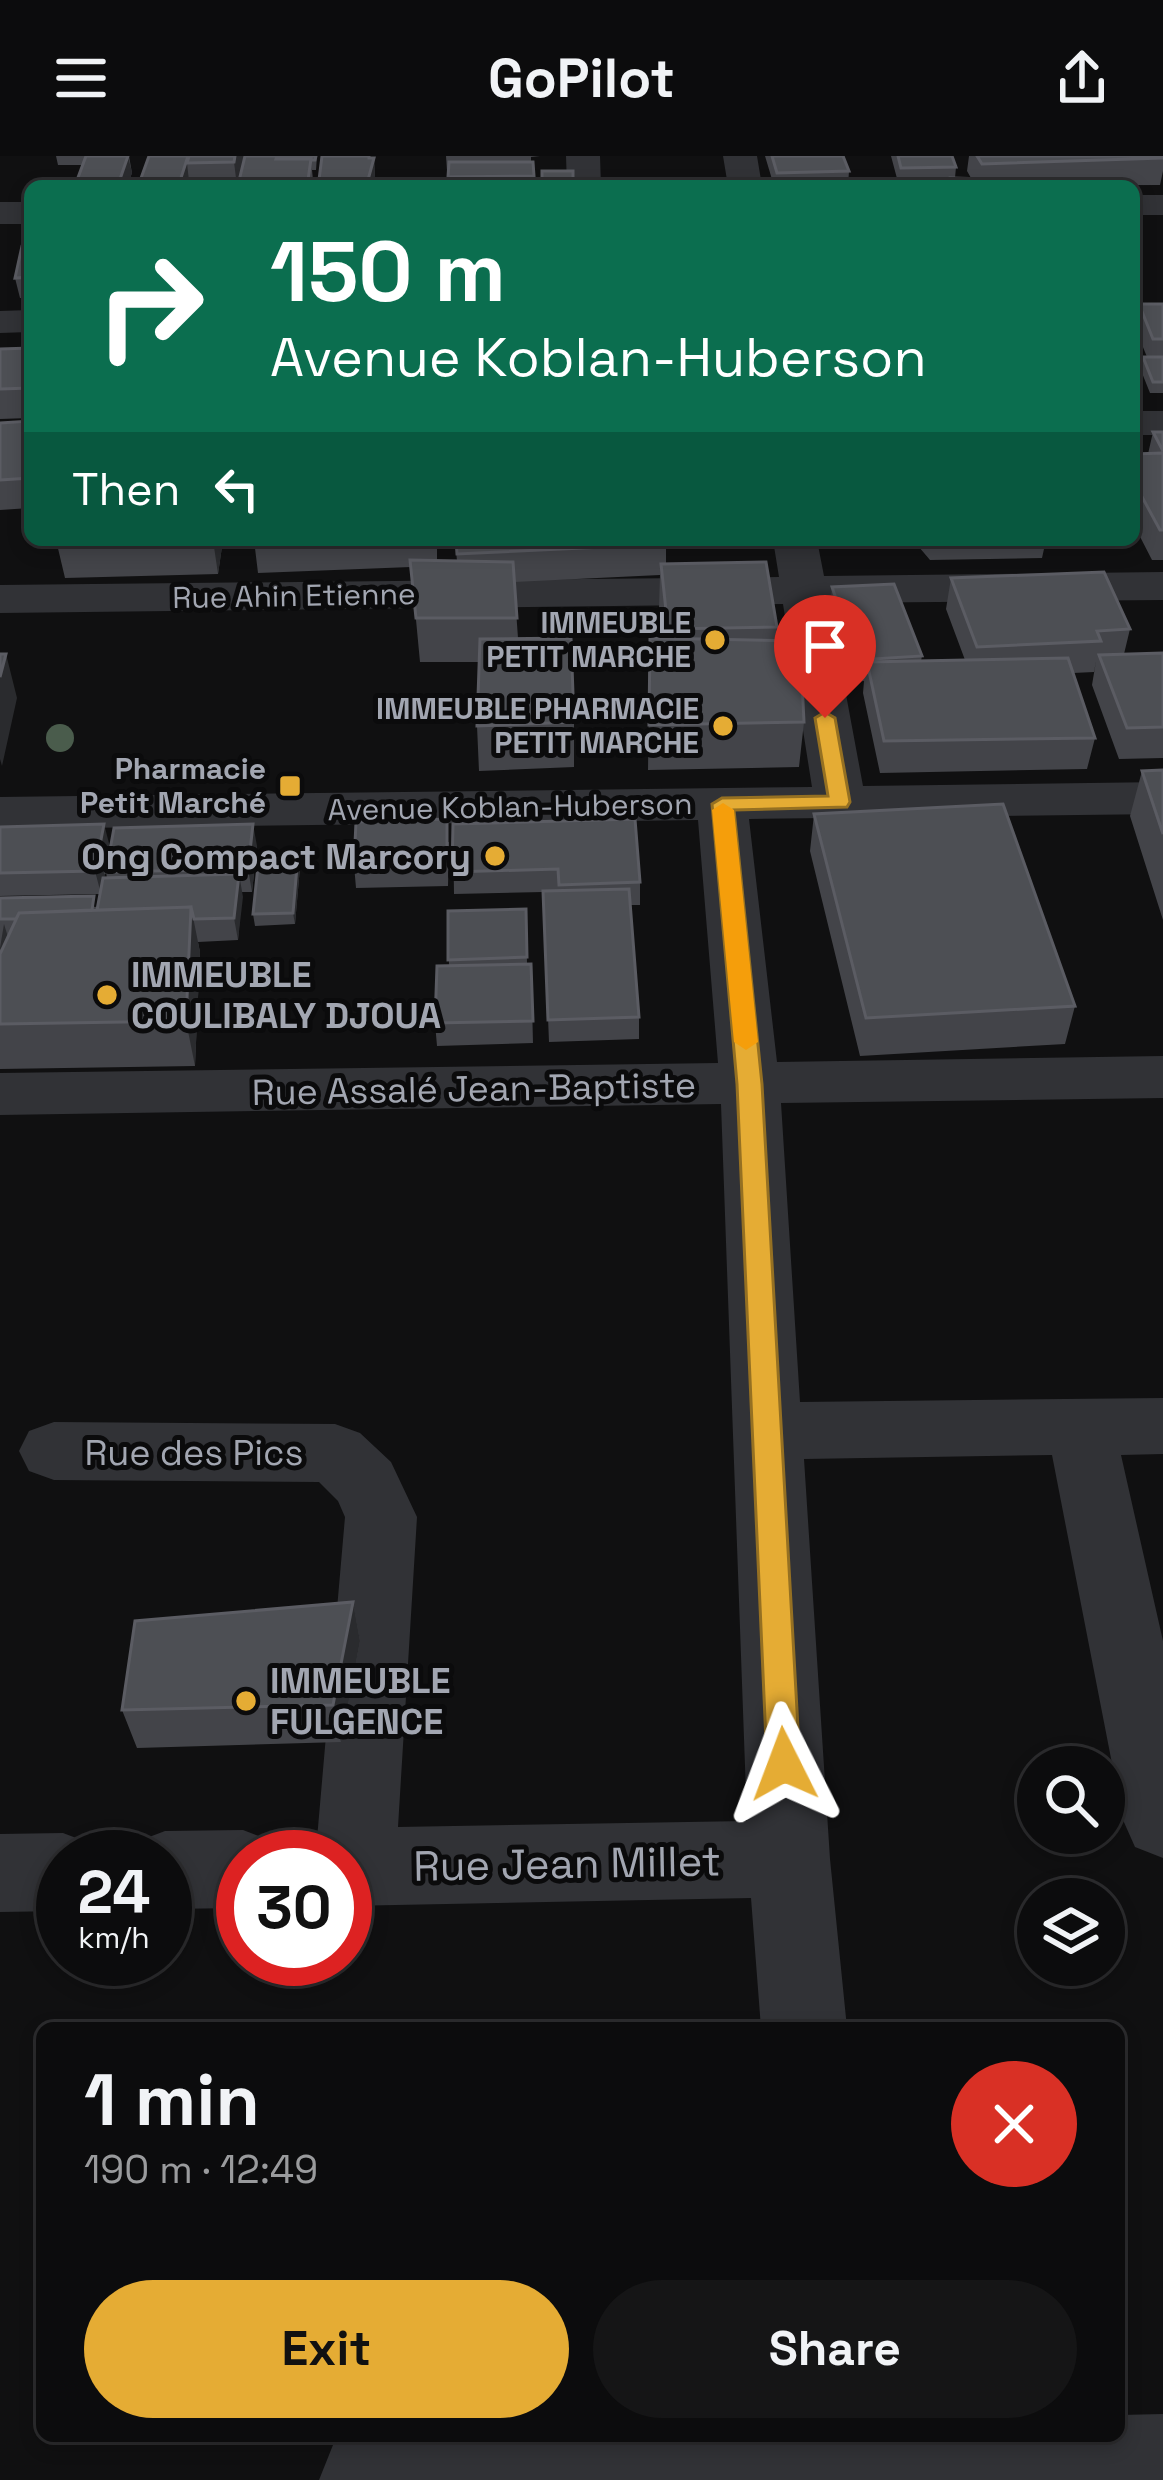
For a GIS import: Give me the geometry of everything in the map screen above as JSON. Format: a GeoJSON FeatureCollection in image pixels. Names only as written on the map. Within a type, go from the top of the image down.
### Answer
{"type":"FeatureCollection","features":[{"type":"Feature","properties":{"kind":"street"},"geometry":{"type":"LineString","coordinates":[[796,546],[840,802]]}},
{"type":"Feature","properties":{"kind":"street","name":"Rue Ahin Etienne"},"geometry":{"type":"LineString","coordinates":[[0,599],[1163,586]]}},
{"type":"Feature","properties":{"kind":"street","name":"Avenue Koblan-Huberson"},"geometry":{"type":"LineString","coordinates":[[0,813],[1163,798]]}},
{"type":"Feature","properties":{"kind":"street"},"geometry":{"type":"LineString","coordinates":[[722,804],[750,1084],[789,1859],[803,2022]]}},
{"type":"Feature","properties":{"kind":"street","name":"Rue Assalé Jean-Baptiste"},"geometry":{"type":"LineString","coordinates":[[0,1094],[1163,1077]]}},
{"type":"Feature","properties":{"kind":"street"},"geometry":{"type":"LineString","coordinates":[[765,1431],[1163,1426]]}},
{"type":"Feature","properties":{"kind":"street"},"geometry":{"type":"LineString","coordinates":[[1081,1428],[1163,1820]]}},
{"type":"Feature","properties":{"kind":"street","name":"Rue des Pics"},"geometry":{"type":"LineString","coordinates":[[54,1450],[335,1453],[366,1483],[381,1517],[353,1830]]}},
{"type":"Feature","properties":{"kind":"street","name":"Rue Jean Millet"},"geometry":{"type":"LineString","coordinates":[[372,1867],[789,1859]]}},
{"type":"Feature","properties":{"kind":"street"},"geometry":{"type":"LineString","coordinates":[[0,1873],[36,1872]]}},
{"type":"Feature","properties":{"kind":"street"},"geometry":{"type":"LineString","coordinates":[[368,2480],[843,2462],[1163,2463]]}},
{"type":"Feature","properties":{"kind":"building"},"geometry":{"type":"Polygon","coordinates":[[[86,156],[128,156],[120,180],[77,180],[86,156]]]}},
{"type":"Feature","properties":{"kind":"building"},"geometry":{"type":"Polygon","coordinates":[[[149,156],[188,156],[180,180],[140,180],[149,156]]]}},
{"type":"Feature","properties":{"kind":"building"},"geometry":{"type":"Polygon","coordinates":[[[189,156],[235,156],[234,162],[187,163],[189,156]]]}},
{"type":"Feature","properties":{"kind":"building"},"geometry":{"type":"Polygon","coordinates":[[[245,156],[311,159],[308,180],[239,180],[245,156]]]}},
{"type":"Feature","properties":{"kind":"building"},"geometry":{"type":"Polygon","coordinates":[[[277,156],[316,156],[311,160],[277,156]]]}},
{"type":"Feature","properties":{"kind":"building"},"geometry":{"type":"Polygon","coordinates":[[[322,156],[374,158],[368,180],[319,180],[322,156]]]}},
{"type":"Feature","properties":{"kind":"building"},"geometry":{"type":"Polygon","coordinates":[[[772,156],[843,156],[849,171],[777,173],[772,156]]]}},
{"type":"Feature","properties":{"kind":"building"},"geometry":{"type":"Polygon","coordinates":[[[898,156],[952,156],[956,167],[901,168],[898,156]]]}},
{"type":"Feature","properties":{"kind":"building"},"geometry":{"type":"Polygon","coordinates":[[[977,156],[1163,156],[1163,158],[982,164],[977,156]]]}},
{"type":"Feature","properties":{"kind":"building"},"geometry":{"type":"Polygon","coordinates":[[[449,162],[533,162],[534,176],[448,177],[449,162]]]}},
{"type":"Feature","properties":{"kind":"building"},"geometry":{"type":"Polygon","coordinates":[[[542,171],[573,171],[573,180],[542,180],[542,171]]]}},
{"type":"Feature","properties":{"kind":"building"},"geometry":{"type":"Polygon","coordinates":[[[22,246],[24,277],[15,278],[22,246]]]}},
{"type":"Feature","properties":{"kind":"building"},"geometry":{"type":"Polygon","coordinates":[[[1140,304],[1163,304],[1163,339],[1153,339],[1140,304]]]}},
{"type":"Feature","properties":{"kind":"building"},"geometry":{"type":"Polygon","coordinates":[[[24,348],[24,388],[0,389],[0,349],[24,348]]]}},
{"type":"Feature","properties":{"kind":"building"},"geometry":{"type":"Polygon","coordinates":[[[1143,357],[1163,357],[1163,382],[1153,382],[1143,357]]]}},
{"type":"Feature","properties":{"kind":"building"},"geometry":{"type":"Polygon","coordinates":[[[24,421],[24,478],[0,480],[0,423],[24,421]]]}},
{"type":"Feature","properties":{"kind":"building"},"geometry":{"type":"Polygon","coordinates":[[[1153,432],[1163,432],[1163,451],[1153,432]]]}},
{"type":"Feature","properties":{"kind":"building"},"geometry":{"type":"Polygon","coordinates":[[[1163,453],[1163,530],[1140,493],[1140,454],[1163,453]]]}},
{"type":"Feature","properties":{"kind":"building"},"geometry":{"type":"Polygon","coordinates":[[[456,546],[625,546],[457,554],[456,546]]]}},
{"type":"Feature","properties":{"kind":"building"},"geometry":{"type":"Polygon","coordinates":[[[410,560],[513,562],[517,618],[416,618],[410,560]]]}},
{"type":"Feature","properties":{"kind":"building"},"geometry":{"type":"Polygon","coordinates":[[[766,562],[777,627],[668,629],[661,564],[766,562]]]}},
{"type":"Feature","properties":{"kind":"building"},"geometry":{"type":"Polygon","coordinates":[[[1104,572],[1130,629],[1097,631],[1101,641],[977,647],[951,578],[1104,572]]]}},
{"type":"Feature","properties":{"kind":"building"},"geometry":{"type":"Polygon","coordinates":[[[894,584],[922,656],[857,660],[832,587],[894,584]]]}},
{"type":"Feature","properties":{"kind":"building"},"geometry":{"type":"Polygon","coordinates":[[[571,638],[574,722],[477,726],[480,639],[571,638]]]}},
{"type":"Feature","properties":{"kind":"building"},"geometry":{"type":"Polygon","coordinates":[[[650,638],[800,641],[804,722],[649,725],[650,638]]]}},
{"type":"Feature","properties":{"kind":"building"},"geometry":{"type":"Polygon","coordinates":[[[1163,653],[1163,727],[1127,728],[1099,655],[1163,653]]]}},
{"type":"Feature","properties":{"kind":"building"},"geometry":{"type":"Polygon","coordinates":[[[1068,658],[1095,738],[884,741],[867,662],[1068,658]]]}},
{"type":"Feature","properties":{"kind":"building"},"geometry":{"type":"Polygon","coordinates":[[[1163,770],[1163,834],[1142,771],[1163,770]]]}},
{"type":"Feature","properties":{"kind":"building"},"geometry":{"type":"Polygon","coordinates":[[[1003,804],[1075,1006],[866,1018],[814,814],[1003,804]]]}},
{"type":"Feature","properties":{"kind":"building"},"geometry":{"type":"Polygon","coordinates":[[[447,819],[447,863],[354,865],[356,822],[447,819]]]}},
{"type":"Feature","properties":{"kind":"building"},"geometry":{"type":"Polygon","coordinates":[[[635,819],[640,882],[559,885],[558,869],[452,872],[453,824],[635,819]]]}},
{"type":"Feature","properties":{"kind":"building"},"geometry":{"type":"Polygon","coordinates":[[[104,824],[95,871],[0,873],[0,827],[104,824]]]}},
{"type":"Feature","properties":{"kind":"building"},"geometry":{"type":"Polygon","coordinates":[[[253,824],[248,869],[106,872],[114,828],[253,824]]]}},
{"type":"Feature","properties":{"kind":"building"},"geometry":{"type":"Polygon","coordinates":[[[298,855],[293,913],[253,914],[259,856],[298,855]]]}},
{"type":"Feature","properties":{"kind":"building"},"geometry":{"type":"Polygon","coordinates":[[[239,874],[234,918],[194,919],[191,907],[97,910],[103,878],[239,874]]]}},
{"type":"Feature","properties":{"kind":"building"},"geometry":{"type":"Polygon","coordinates":[[[629,889],[639,1017],[548,1020],[543,891],[629,889]]]}},
{"type":"Feature","properties":{"kind":"building"},"geometry":{"type":"Polygon","coordinates":[[[94,896],[92,910],[19,913],[16,919],[0,919],[0,898],[94,896]]]}},
{"type":"Feature","properties":{"kind":"building"},"geometry":{"type":"Polygon","coordinates":[[[191,907],[186,1021],[0,1024],[0,954],[19,913],[191,907]]]}},
{"type":"Feature","properties":{"kind":"building"},"geometry":{"type":"Polygon","coordinates":[[[526,909],[527,957],[448,960],[448,911],[526,909]]]}},
{"type":"Feature","properties":{"kind":"building"},"geometry":{"type":"Polygon","coordinates":[[[531,964],[533,1021],[435,1023],[437,966],[531,964]]]}},
{"type":"Feature","properties":{"kind":"building"},"geometry":{"type":"Polygon","coordinates":[[[353,1602],[333,1705],[122,1710],[135,1621],[353,1602]]]}},
{"type":"Feature","properties":{"kind":"slow traffic"},"geometry":{"type":"LineString","coordinates":[[723,810],[746,1042]]}},
{"type":"Feature","properties":{"kind":"place","name":"IMMEUBLE PETIT MARCHE"},"geometry":{"type":"Point","coordinates":[715,640]}},
{"type":"Feature","properties":{"kind":"place","name":"IMMEUBLE PHARMACIE PETIT MARCHE"},"geometry":{"type":"Point","coordinates":[723,726]}},
{"type":"Feature","properties":{"kind":"place","name":"Pharmacie Petit Marché"},"geometry":{"type":"Point","coordinates":[290,786]}},
{"type":"Feature","properties":{"kind":"place","name":"Ong Compact Marcory"},"geometry":{"type":"Point","coordinates":[495,856]}},
{"type":"Feature","properties":{"kind":"place","name":"IMMEUBLE COULIBALY DJOUA"},"geometry":{"type":"Point","coordinates":[107,995]}},
{"type":"Feature","properties":{"kind":"place","name":"IMMEUBLE FULGENCE"},"geometry":{"type":"Point","coordinates":[246,1701]}},
{"type":"Feature","properties":{"kind":"route"},"geometry":{"type":"LineString","coordinates":[[784,1764],[750,1084],[722,804],[840,802],[825,718]]}}]}
